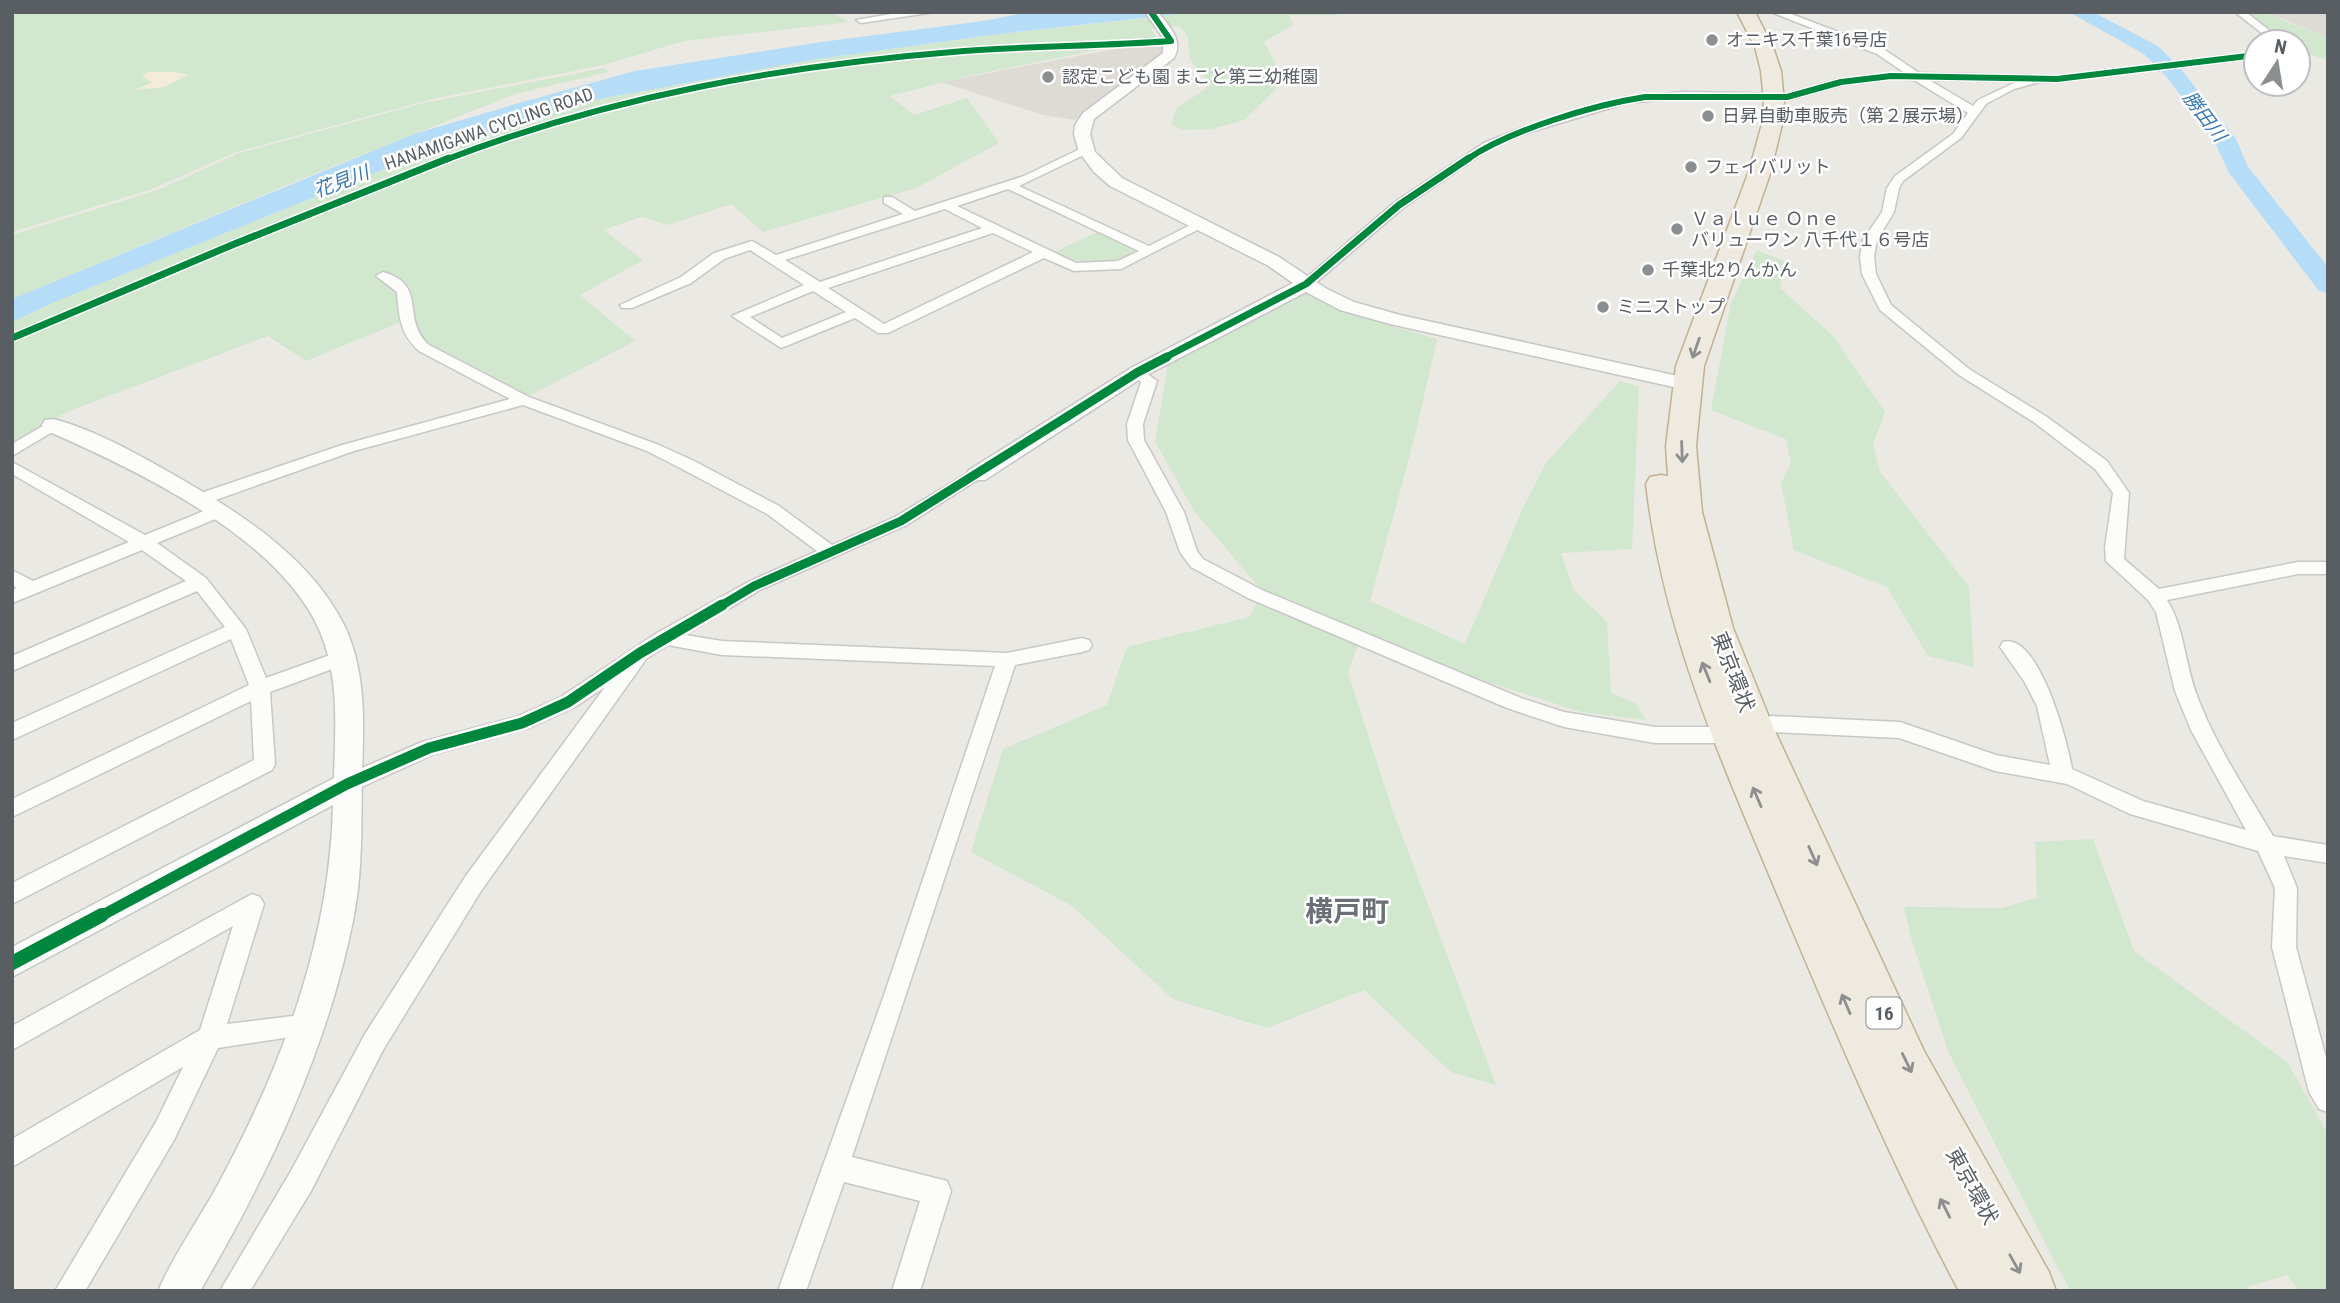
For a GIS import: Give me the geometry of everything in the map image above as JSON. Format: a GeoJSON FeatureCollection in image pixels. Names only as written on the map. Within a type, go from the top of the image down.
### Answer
{"type":"FeatureCollection","features":[{"type":"Feature","properties":{"kind":"highway","name":"東京環状"},"geometry":{"type":"LineString","coordinates":[[1676,382],[1696,347],[1767,146],[1766,97],[1745,34],[1733,12]]}},
{"type":"Feature","properties":{"kind":"highway","name":"東京環状"},"geometry":{"type":"LineString","coordinates":[[1695,286],[1750,147],[1766,97],[1771,71],[1764,47],[1746,12]]}},
{"type":"Feature","properties":{"kind":"highway","name":"東京環状"},"geometry":{"type":"LineString","coordinates":[[1673,349],[1686,512],[1743,731],[1875,1072],[1987,1291]]}},
{"type":"Feature","properties":{"kind":"highway","name":"東京環状"},"geometry":{"type":"LineString","coordinates":[[1743,731],[1908,1066],[2030,1291]]}},
{"type":"Feature","properties":{"kind":"street"},"geometry":{"type":"LineString","coordinates":[[862,20],[930,12]]}},
{"type":"Feature","properties":{"kind":"street"},"geometry":{"type":"LineString","coordinates":[[1151,12],[1170,37],[1172,47],[1169,55],[1088,116],[1081,125],[1080,136],[1086,150],[1115,182],[1273,261],[1306,284],[1348,306],[1397,320],[1676,382]]}},
{"type":"Feature","properties":{"kind":"street"},"geometry":{"type":"LineString","coordinates":[[1776,12],[1881,52],[1913,75],[1975,112]]}},
{"type":"Feature","properties":{"kind":"street"},"geometry":{"type":"LineString","coordinates":[[2240,12],[2261,28]]}},
{"type":"Feature","properties":{"kind":"street"},"geometry":{"type":"LineString","coordinates":[[12,963],[347,784],[429,748],[522,723],[568,702],[664,638],[754,586],[901,521],[1138,372],[1306,284],[1399,205],[1488,145],[1523,131],[1626,100],[1683,95],[1787,97],[1842,82],[1913,75],[2039,79],[2242,57]]}},
{"type":"Feature","properties":{"kind":"street"},"geometry":{"type":"LineString","coordinates":[[2039,79],[1997,93],[1982,102],[1957,136],[1912,167],[1893,188],[1888,212],[1870,240],[1867,257],[1869,274],[1885,307],[1964,372],[2041,420],[2108,473],[2121,493],[2114,548],[2115,561],[2155,596],[2165,612],[2185,691],[2201,730],[2279,867],[2286,888],[2284,947],[2319,1080],[2328,1100]]}},
{"type":"Feature","properties":{"kind":"street"},"geometry":{"type":"LineString","coordinates":[[776,259],[1028,179],[1086,150]]}},
{"type":"Feature","properties":{"kind":"street"},"geometry":{"type":"LineString","coordinates":[[1008,185],[1150,251]]}},
{"type":"Feature","properties":{"kind":"street"},"geometry":{"type":"LineString","coordinates":[[888,200],[913,215]]}},
{"type":"Feature","properties":{"kind":"street"},"geometry":{"type":"LineString","coordinates":[[946,205],[1074,267],[1121,265],[1201,225]]}},
{"type":"Feature","properties":{"kind":"street"},"geometry":{"type":"LineString","coordinates":[[856,313],[780,344],[738,316],[817,286],[994,228]]}},
{"type":"Feature","properties":{"kind":"street"},"geometry":{"type":"LineString","coordinates":[[627,305],[686,280],[719,256],[752,245],[883,330],[1045,252]]}},
{"type":"Feature","properties":{"kind":"street"},"geometry":{"type":"LineString","coordinates":[[383,276],[400,286],[404,292],[407,322],[413,338],[424,348],[524,400],[676,459],[773,510],[829,551]]}},
{"type":"Feature","properties":{"kind":"street"},"geometry":{"type":"LineString","coordinates":[[1138,372],[1149,381],[1135,424],[1136,440],[1175,512],[1189,552],[1197,563],[1255,594],[1458,680],[1552,715],[1655,735],[1743,731],[1771,724],[1900,730],[1995,763],[2071,777],[2138,808],[2266,844],[2328,854]]}},
{"type":"Feature","properties":{"kind":"street"},"geometry":{"type":"LineString","coordinates":[[12,597],[145,543],[207,506],[348,448],[524,400]]}},
{"type":"Feature","properties":{"kind":"street"},"geometry":{"type":"LineString","coordinates":[[12,451],[53,425],[101,445],[207,506],[254,537],[294,570],[322,608],[344,657],[350,716],[345,862],[334,930],[309,1025],[232,1196],[178,1291]]}},
{"type":"Feature","properties":{"kind":"street"},"geometry":{"type":"LineString","coordinates":[[12,467],[145,543],[200,582],[237,628],[260,688],[265,764],[12,894]]}},
{"type":"Feature","properties":{"kind":"street"},"geometry":{"type":"LineString","coordinates":[[2155,596],[2298,568],[2328,568]]}},
{"type":"Feature","properties":{"kind":"street"},"geometry":{"type":"LineString","coordinates":[[12,576],[31,589]]}},
{"type":"Feature","properties":{"kind":"street"},"geometry":{"type":"LineString","coordinates":[[12,664],[200,582]]}},
{"type":"Feature","properties":{"kind":"street"},"geometry":{"type":"LineString","coordinates":[[12,732],[237,628]]}},
{"type":"Feature","properties":{"kind":"street"},"geometry":{"type":"LineString","coordinates":[[664,638],[722,648],[1007,660],[1082,645]]}},
{"type":"Feature","properties":{"kind":"street"},"geometry":{"type":"LineString","coordinates":[[2010,647],[2046,700],[2058,739],[2062,775]]}},
{"type":"Feature","properties":{"kind":"street"},"geometry":{"type":"LineString","coordinates":[[234,1291],[301,1181],[374,1042],[466,895],[640,653]]}},
{"type":"Feature","properties":{"kind":"street"},"geometry":{"type":"LineString","coordinates":[[12,809],[260,688],[344,657]]}},
{"type":"Feature","properties":{"kind":"street"},"geometry":{"type":"LineString","coordinates":[[792,1291],[895,998],[1007,660]]}},
{"type":"Feature","properties":{"kind":"street"},"geometry":{"type":"LineString","coordinates":[[12,1039],[252,904],[210,1037],[165,1131],[69,1291]]}},
{"type":"Feature","properties":{"kind":"street"},"geometry":{"type":"LineString","coordinates":[[12,1154],[210,1037],[309,1025]]}},
{"type":"Feature","properties":{"kind":"street"},"geometry":{"type":"LineString","coordinates":[[836,1167],[937,1191],[906,1291]]}},
{"type":"Feature","properties":{"kind":"shaded area"},"geometry":{"type":"Polygon","coordinates":[[[2264,12],[2328,12],[2328,38],[2312,31],[2312,28],[2304,28],[2264,12]]]}},
{"type":"Feature","properties":{"kind":"shaded area","name":"認定こども園 まこと第三幼稚園"},"geometry":{"type":"Polygon","coordinates":[[[1163,44],[1164,49],[1159,56],[1075,120],[1043,115],[941,82],[1120,48],[1163,44]]]}},
{"type":"Feature","properties":{"kind":"green space"},"geometry":{"type":"Polygon","coordinates":[[[12,12],[831,12],[849,22],[684,41],[599,66],[432,99],[236,152],[152,189],[12,232],[12,12]]]}},
{"type":"Feature","properties":{"kind":"green space"},"geometry":{"type":"Polygon","coordinates":[[[1199,12],[1334,12],[1339,15],[1289,15],[1293,25],[1264,42],[1281,73],[1276,89],[1244,120],[1212,129],[1183,130],[1171,124],[1177,108],[1211,85],[1190,60],[1188,36],[1179,26],[1151,29],[1157,38],[972,75],[890,96],[914,115],[967,98],[999,143],[916,188],[763,232],[731,204],[667,225],[642,217],[603,230],[643,260],[580,295],[635,341],[529,396],[440,359],[401,322],[306,361],[268,336],[64,413],[12,447],[12,322],[57,301],[414,157],[567,105],[811,60],[999,34],[1199,12]]]}},
{"type":"Feature","properties":{"kind":"green space"},"geometry":{"type":"Polygon","coordinates":[[[2244,12],[2262,12],[2303,28],[2265,28],[2244,12]]]}},
{"type":"Feature","properties":{"kind":"green space"},"geometry":{"type":"Polygon","coordinates":[[[2312,32],[2328,38],[2328,60],[2312,55],[2312,32]]]}},
{"type":"Feature","properties":{"kind":"green space"},"geometry":{"type":"Polygon","coordinates":[[[604,68],[609,72],[515,94],[12,299],[12,235],[158,190],[239,153],[424,103],[604,68]]]}},
{"type":"Feature","properties":{"kind":"green space"},"geometry":{"type":"Polygon","coordinates":[[[1099,231],[1139,249],[1139,254],[1118,262],[1096,264],[1074,261],[1053,253],[1099,231]]]}},
{"type":"Feature","properties":{"kind":"green space"},"geometry":{"type":"Polygon","coordinates":[[[1757,250],[1785,261],[1780,288],[1833,336],[1885,412],[1873,444],[1880,472],[1969,587],[1974,667],[1928,656],[1887,587],[1794,550],[1781,483],[1791,463],[1786,439],[1711,410],[1731,303],[1757,250]]]}},
{"type":"Feature","properties":{"kind":"green space"},"geometry":{"type":"Polygon","coordinates":[[[1306,292],[1345,313],[1437,339],[1414,440],[1370,601],[1465,644],[1523,508],[1546,463],[1620,381],[1639,387],[1632,549],[1561,553],[1574,590],[1607,622],[1611,693],[1635,703],[1646,720],[1581,712],[1359,640],[1348,673],[1392,809],[1496,1085],[1451,1072],[1364,990],[1267,1028],[1173,999],[1072,906],[971,852],[1003,749],[1107,705],[1127,647],[1249,617],[1263,592],[1194,511],[1155,441],[1168,364],[1306,292]]]}},
{"type":"Feature","properties":{"kind":"green space"},"geometry":{"type":"Polygon","coordinates":[[[2093,839],[2134,951],[2287,1062],[2328,1134],[2328,1291],[2299,1291],[2287,1275],[2248,1287],[2249,1291],[2071,1291],[2061,1274],[1948,1051],[1904,907],[2002,908],[2037,898],[2035,842],[2093,839]]]}},
{"type":"Feature","properties":{"kind":"sand"},"geometry":{"type":"Polygon","coordinates":[[[148,72],[188,75],[164,87],[135,90],[152,82],[142,77],[148,72]]]}},
{"type":"Feature","properties":{"kind":"water","name":"花見川"},"geometry":{"type":"Polygon","coordinates":[[[1029,12],[1197,12],[999,34],[811,60],[567,105],[414,157],[57,301],[12,322],[12,299],[414,134],[635,71],[1029,12]]]}},
{"type":"Feature","properties":{"kind":"waterway","name":"勝田川"},"geometry":{"type":"LineString","coordinates":[[2078,12],[2151,50],[2173,72],[2225,139],[2237,168],[2328,285]]}},
{"type":"Feature","properties":{"kind":"cycle path","name":"HANAMIGAWA CYCLING ROAD"},"geometry":{"type":"LineString","coordinates":[[12,338],[395,179],[580,113],[699,86],[832,65],[965,51],[1171,41],[1151,12]]}},
{"type":"Feature","properties":{"kind":"cycle path"},"geometry":{"type":"LineString","coordinates":[[12,963],[347,784],[429,748],[522,723],[568,702],[640,653],[754,586],[901,521],[1138,372],[1306,284],[1399,205],[1488,145],[1523,131],[1626,100],[1645,97],[1787,97],[1841,82],[1891,76],[2057,79],[2242,57]]}},
{"type":"Feature","properties":{"kind":"place","name":"オニキス千葉16号店"},"geometry":{"type":"Point","coordinates":[1712,40]}},
{"type":"Feature","properties":{"kind":"place","name":"認定こども園 まこと第三幼稚園"},"geometry":{"type":"Point","coordinates":[1048,77]}},
{"type":"Feature","properties":{"kind":"place","name":"日昇自動車販売（第２展示場）"},"geometry":{"type":"Point","coordinates":[1708,116]}},
{"type":"Feature","properties":{"kind":"place","name":"フェイバリット"},"geometry":{"type":"Point","coordinates":[1691,167]}},
{"type":"Feature","properties":{"kind":"place","name":"Ｖａｌｕｅ Ｏｎｅ バリューワン 八千代１６号店"},"geometry":{"type":"Point","coordinates":[1677,229]}},
{"type":"Feature","properties":{"kind":"place","name":"千葉北2りんかん"},"geometry":{"type":"Point","coordinates":[1648,270]}},
{"type":"Feature","properties":{"kind":"place","name":"ミニストップ"},"geometry":{"type":"Point","coordinates":[1603,307]}},
{"type":"Feature","properties":{"kind":"district","name":"横戸町"},"geometry":{"type":"Point","coordinates":[1347,911]}}]}
